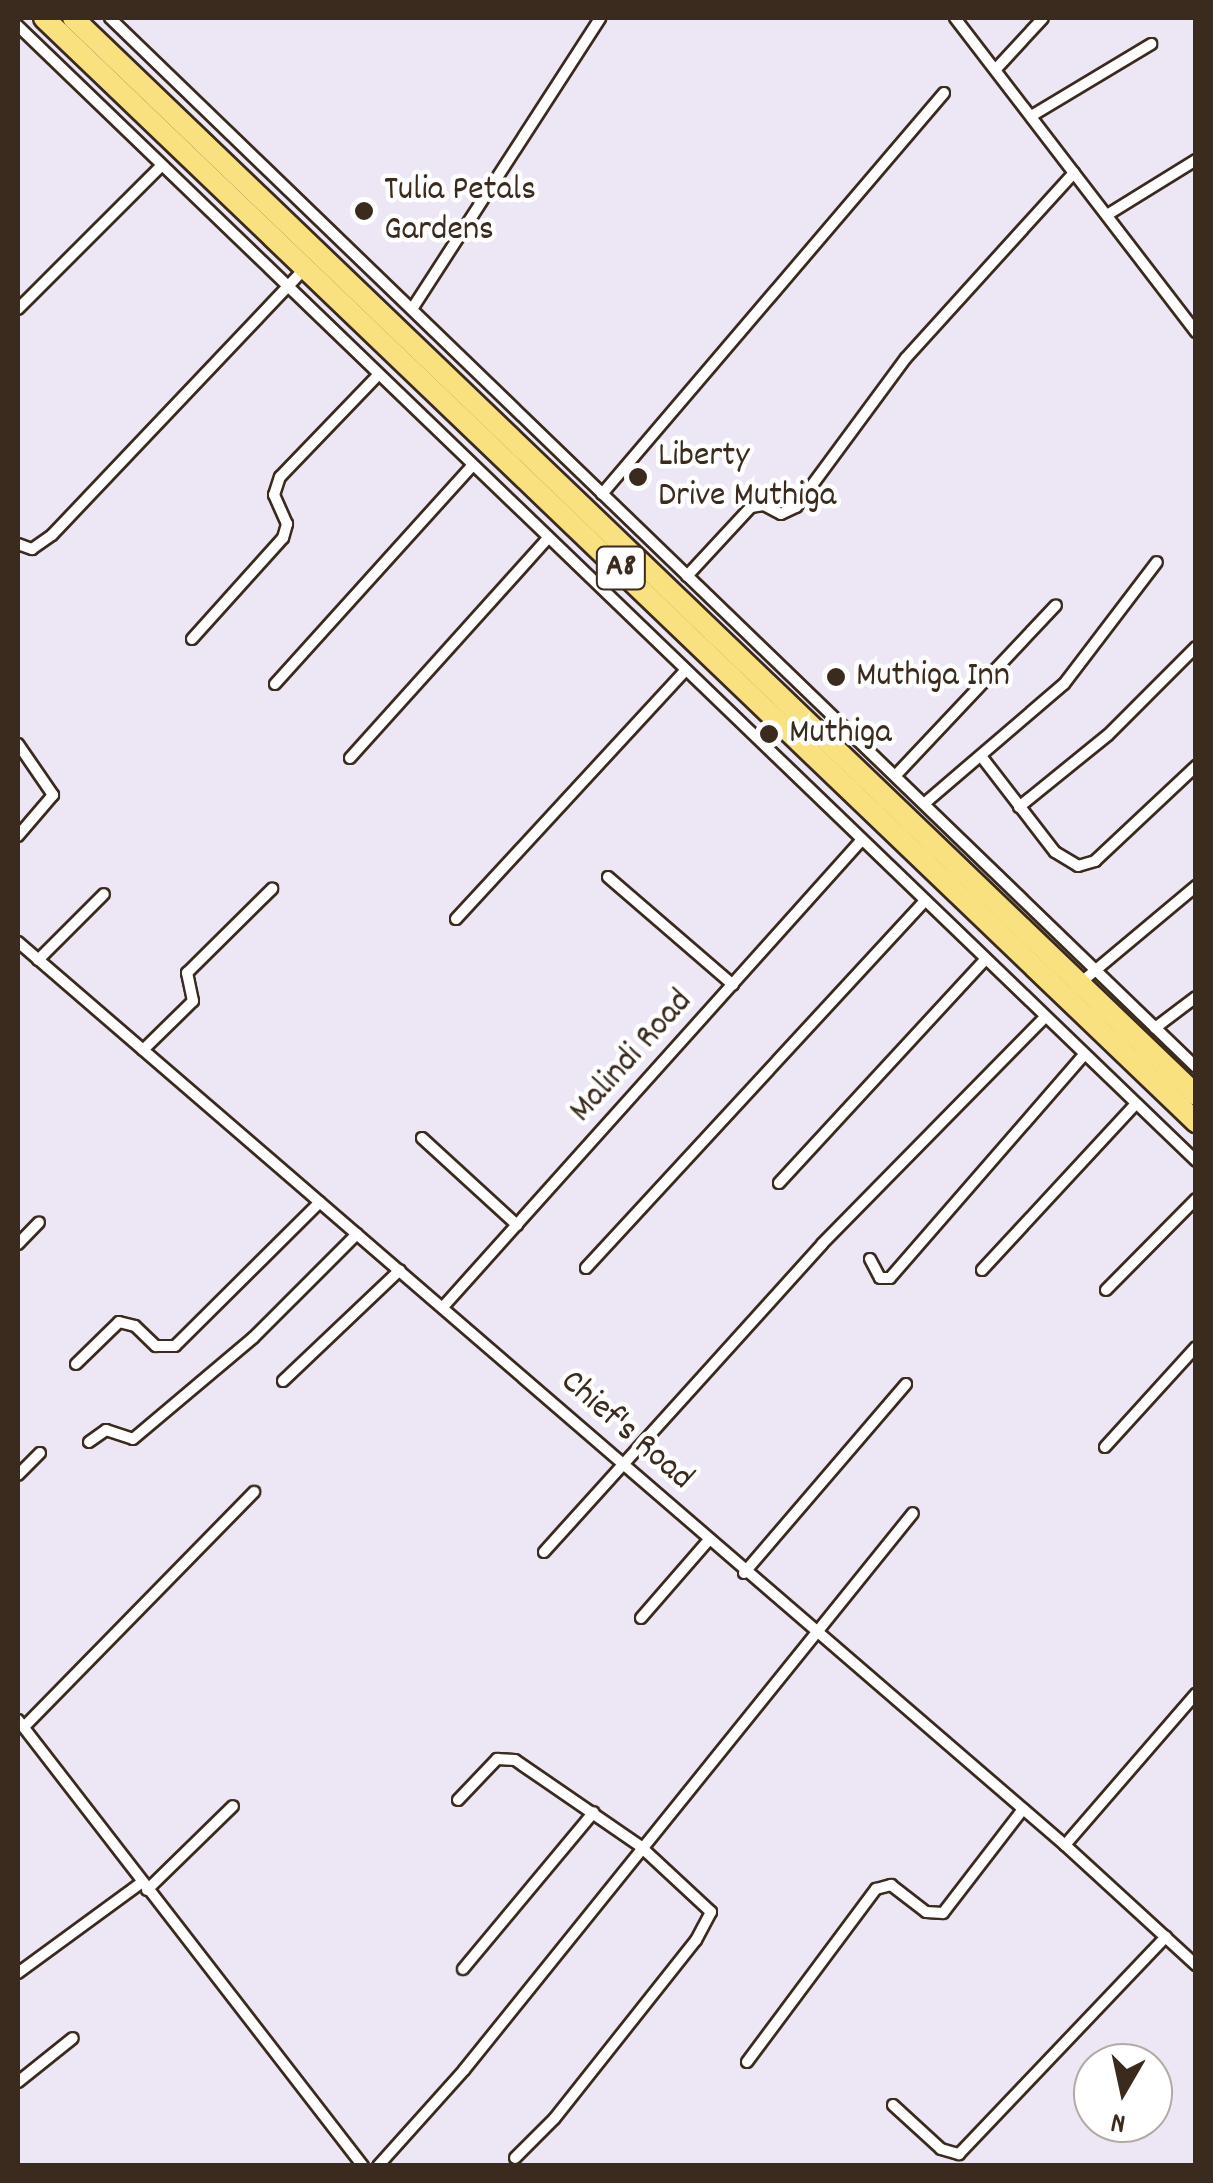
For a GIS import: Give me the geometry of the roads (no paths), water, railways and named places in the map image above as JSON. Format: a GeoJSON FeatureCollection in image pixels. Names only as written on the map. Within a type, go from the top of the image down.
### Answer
{"type":"FeatureCollection","features":[{"type":"Feature","properties":{"kind":"highway","name":"A8"},"geometry":{"type":"LineString","coordinates":[[44,18],[688,632],[1087,978],[1196,1095]]}},
{"type":"Feature","properties":{"kind":"highway","name":"A8"},"geometry":{"type":"LineString","coordinates":[[73,18],[505,433],[1196,1122]]}},
{"type":"Feature","properties":{"kind":"street"},"geometry":{"type":"LineString","coordinates":[[36,18],[19,29],[1196,1161]]}},
{"type":"Feature","properties":{"kind":"street"},"geometry":{"type":"LineString","coordinates":[[110,18],[414,306],[602,494],[925,803],[1087,978],[1155,1028],[1196,1067]]}},
{"type":"Feature","properties":{"kind":"street"},"geometry":{"type":"LineString","coordinates":[[414,306],[600,18]]}},
{"type":"Feature","properties":{"kind":"street"},"geometry":{"type":"LineString","coordinates":[[954,18],[1033,115],[1196,332]]}},
{"type":"Feature","properties":{"kind":"street"},"geometry":{"type":"LineString","coordinates":[[996,69],[1043,18]]}},
{"type":"Feature","properties":{"kind":"street"},"geometry":{"type":"LineString","coordinates":[[1033,115],[1151,44]]}},
{"type":"Feature","properties":{"kind":"street"},"geometry":{"type":"LineString","coordinates":[[602,494],[944,93]]}},
{"type":"Feature","properties":{"kind":"street"},"geometry":{"type":"LineString","coordinates":[[1107,215],[1196,160]]}},
{"type":"Feature","properties":{"kind":"street"},"geometry":{"type":"LineString","coordinates":[[18,309],[161,166]]}},
{"type":"Feature","properties":{"kind":"street"},"geometry":{"type":"LineString","coordinates":[[687,576],[751,507],[764,505],[782,514],[796,507],[906,358],[1074,173]]}},
{"type":"Feature","properties":{"kind":"street"},"geometry":{"type":"LineString","coordinates":[[300,236],[317,217]]}},
{"type":"Feature","properties":{"kind":"street"},"geometry":{"type":"LineString","coordinates":[[18,544],[32,549],[52,535],[289,291],[306,266]]}},
{"type":"Feature","properties":{"kind":"street"},"geometry":{"type":"LineString","coordinates":[[356,290],[372,270]]}},
{"type":"Feature","properties":{"kind":"street"},"geometry":{"type":"LineString","coordinates":[[192,638],[284,538],[287,524],[274,495],[280,477],[378,375]]}},
{"type":"Feature","properties":{"kind":"street"},"geometry":{"type":"LineString","coordinates":[[505,433],[524,416]]}},
{"type":"Feature","properties":{"kind":"street"},"geometry":{"type":"LineString","coordinates":[[275,684],[472,466]]}},
{"type":"Feature","properties":{"kind":"street"},"geometry":{"type":"LineString","coordinates":[[350,758],[548,538]]}},
{"type":"Feature","properties":{"kind":"street"},"geometry":{"type":"LineString","coordinates":[[925,803],[1064,684],[1158,562]]}},
{"type":"Feature","properties":{"kind":"street"},"geometry":{"type":"LineString","coordinates":[[896,775],[1056,604]]}},
{"type":"Feature","properties":{"kind":"street"},"geometry":{"type":"LineString","coordinates":[[664,652],[688,632]]}},
{"type":"Feature","properties":{"kind":"street"},"geometry":{"type":"LineString","coordinates":[[1019,807],[1108,735],[1196,647]]}},
{"type":"Feature","properties":{"kind":"street"},"geometry":{"type":"LineString","coordinates":[[456,919],[685,671]]}},
{"type":"Feature","properties":{"kind":"street"},"geometry":{"type":"LineString","coordinates":[[814,795],[862,742]]}},
{"type":"Feature","properties":{"kind":"street"},"geometry":{"type":"LineString","coordinates":[[18,744],[52,795],[18,836]]}},
{"type":"Feature","properties":{"kind":"street"},"geometry":{"type":"LineString","coordinates":[[981,756],[1055,852],[1087,866],[1196,766]]}},
{"type":"Feature","properties":{"kind":"street","name":"Malindi Road"},"geometry":{"type":"LineString","coordinates":[[443,1307],[860,842]]}},
{"type":"Feature","properties":{"kind":"street"},"geometry":{"type":"LineString","coordinates":[[608,877],[733,985]]}},
{"type":"Feature","properties":{"kind":"street"},"geometry":{"type":"LineString","coordinates":[[1087,978],[1196,886]]}},
{"type":"Feature","properties":{"kind":"street"},"geometry":{"type":"LineString","coordinates":[[143,1050],[193,1000],[187,974],[272,890]]}},
{"type":"Feature","properties":{"kind":"street"},"geometry":{"type":"LineString","coordinates":[[38,960],[104,894]]}},
{"type":"Feature","properties":{"kind":"street"},"geometry":{"type":"LineString","coordinates":[[586,1268],[926,901]]}},
{"type":"Feature","properties":{"kind":"street","name":"Chief's Road"},"geometry":{"type":"LineString","coordinates":[[18,942],[443,1307],[744,1573],[1064,1844],[1196,1965]]}},
{"type":"Feature","properties":{"kind":"street"},"geometry":{"type":"LineString","coordinates":[[779,1183],[985,960]]}},
{"type":"Feature","properties":{"kind":"street"},"geometry":{"type":"LineString","coordinates":[[1155,1028],[1196,997]]}},
{"type":"Feature","properties":{"kind":"street"},"geometry":{"type":"LineString","coordinates":[[544,1552],[822,1244],[1044,1018]]}},
{"type":"Feature","properties":{"kind":"street"},"geometry":{"type":"LineString","coordinates":[[870,1259],[880,1278],[890,1278],[1083,1056]]}},
{"type":"Feature","properties":{"kind":"street"},"geometry":{"type":"LineString","coordinates":[[982,1270],[1134,1105]]}},
{"type":"Feature","properties":{"kind":"street"},"geometry":{"type":"LineString","coordinates":[[422,1138],[517,1225]]}},
{"type":"Feature","properties":{"kind":"street"},"geometry":{"type":"LineString","coordinates":[[1106,1290],[1196,1200]]}},
{"type":"Feature","properties":{"kind":"street"},"geometry":{"type":"LineString","coordinates":[[76,1364],[120,1322],[136,1326],[156,1346],[175,1346],[320,1202]]}},
{"type":"Feature","properties":{"kind":"street"},"geometry":{"type":"LineString","coordinates":[[18,1244],[39,1222]]}},
{"type":"Feature","properties":{"kind":"street"},"geometry":{"type":"LineString","coordinates":[[90,1442],[106,1430],[133,1439],[254,1338],[357,1234]]}},
{"type":"Feature","properties":{"kind":"street"},"geometry":{"type":"LineString","coordinates":[[283,1382],[400,1270]]}},
{"type":"Feature","properties":{"kind":"street"},"geometry":{"type":"LineString","coordinates":[[1106,1448],[1196,1348]]}},
{"type":"Feature","properties":{"kind":"street"},"geometry":{"type":"LineString","coordinates":[[744,1573],[906,1384]]}},
{"type":"Feature","properties":{"kind":"street"},"geometry":{"type":"LineString","coordinates":[[18,1475],[40,1452]]}},
{"type":"Feature","properties":{"kind":"street"},"geometry":{"type":"LineString","coordinates":[[254,1492],[21,1723],[364,2166]]}},
{"type":"Feature","properties":{"kind":"street"},"geometry":{"type":"LineString","coordinates":[[378,2166],[487,2042],[640,1846],[914,1513]]}},
{"type":"Feature","properties":{"kind":"street"},"geometry":{"type":"LineString","coordinates":[[641,1618],[708,1541]]}},
{"type":"Feature","properties":{"kind":"street"},"geometry":{"type":"LineString","coordinates":[[1064,1844],[1196,1694]]}},
{"type":"Feature","properties":{"kind":"street"},"geometry":{"type":"LineString","coordinates":[[458,1800],[505,1758],[594,1812],[640,1846],[708,1906],[710,1918],[554,2119],[515,2158]]}},
{"type":"Feature","properties":{"kind":"street"},"geometry":{"type":"LineString","coordinates":[[18,1974],[144,1886],[233,1806]]}},
{"type":"Feature","properties":{"kind":"street"},"geometry":{"type":"LineString","coordinates":[[747,2062],[876,1889],[891,1886],[926,1912],[944,1913],[1023,1809]]}},
{"type":"Feature","properties":{"kind":"street"},"geometry":{"type":"LineString","coordinates":[[464,1969],[594,1812]]}},
{"type":"Feature","properties":{"kind":"street"},"geometry":{"type":"LineString","coordinates":[[893,2105],[941,2149],[959,2154],[1166,1937]]}},
{"type":"Feature","properties":{"kind":"street"},"geometry":{"type":"LineString","coordinates":[[18,2082],[73,2038]]}},
{"type":"Feature","properties":{"kind":"place","name":"Tulia Petals Gardens"},"geometry":{"type":"Point","coordinates":[364,211]}},
{"type":"Feature","properties":{"kind":"place","name":"Liberty Drive Muthiga"},"geometry":{"type":"Point","coordinates":[638,477]}},
{"type":"Feature","properties":{"kind":"place","name":"Muthiga Inn"},"geometry":{"type":"Point","coordinates":[836,677]}},
{"type":"Feature","properties":{"kind":"place","name":"Muthiga"},"geometry":{"type":"Point","coordinates":[769,734]}}]}
